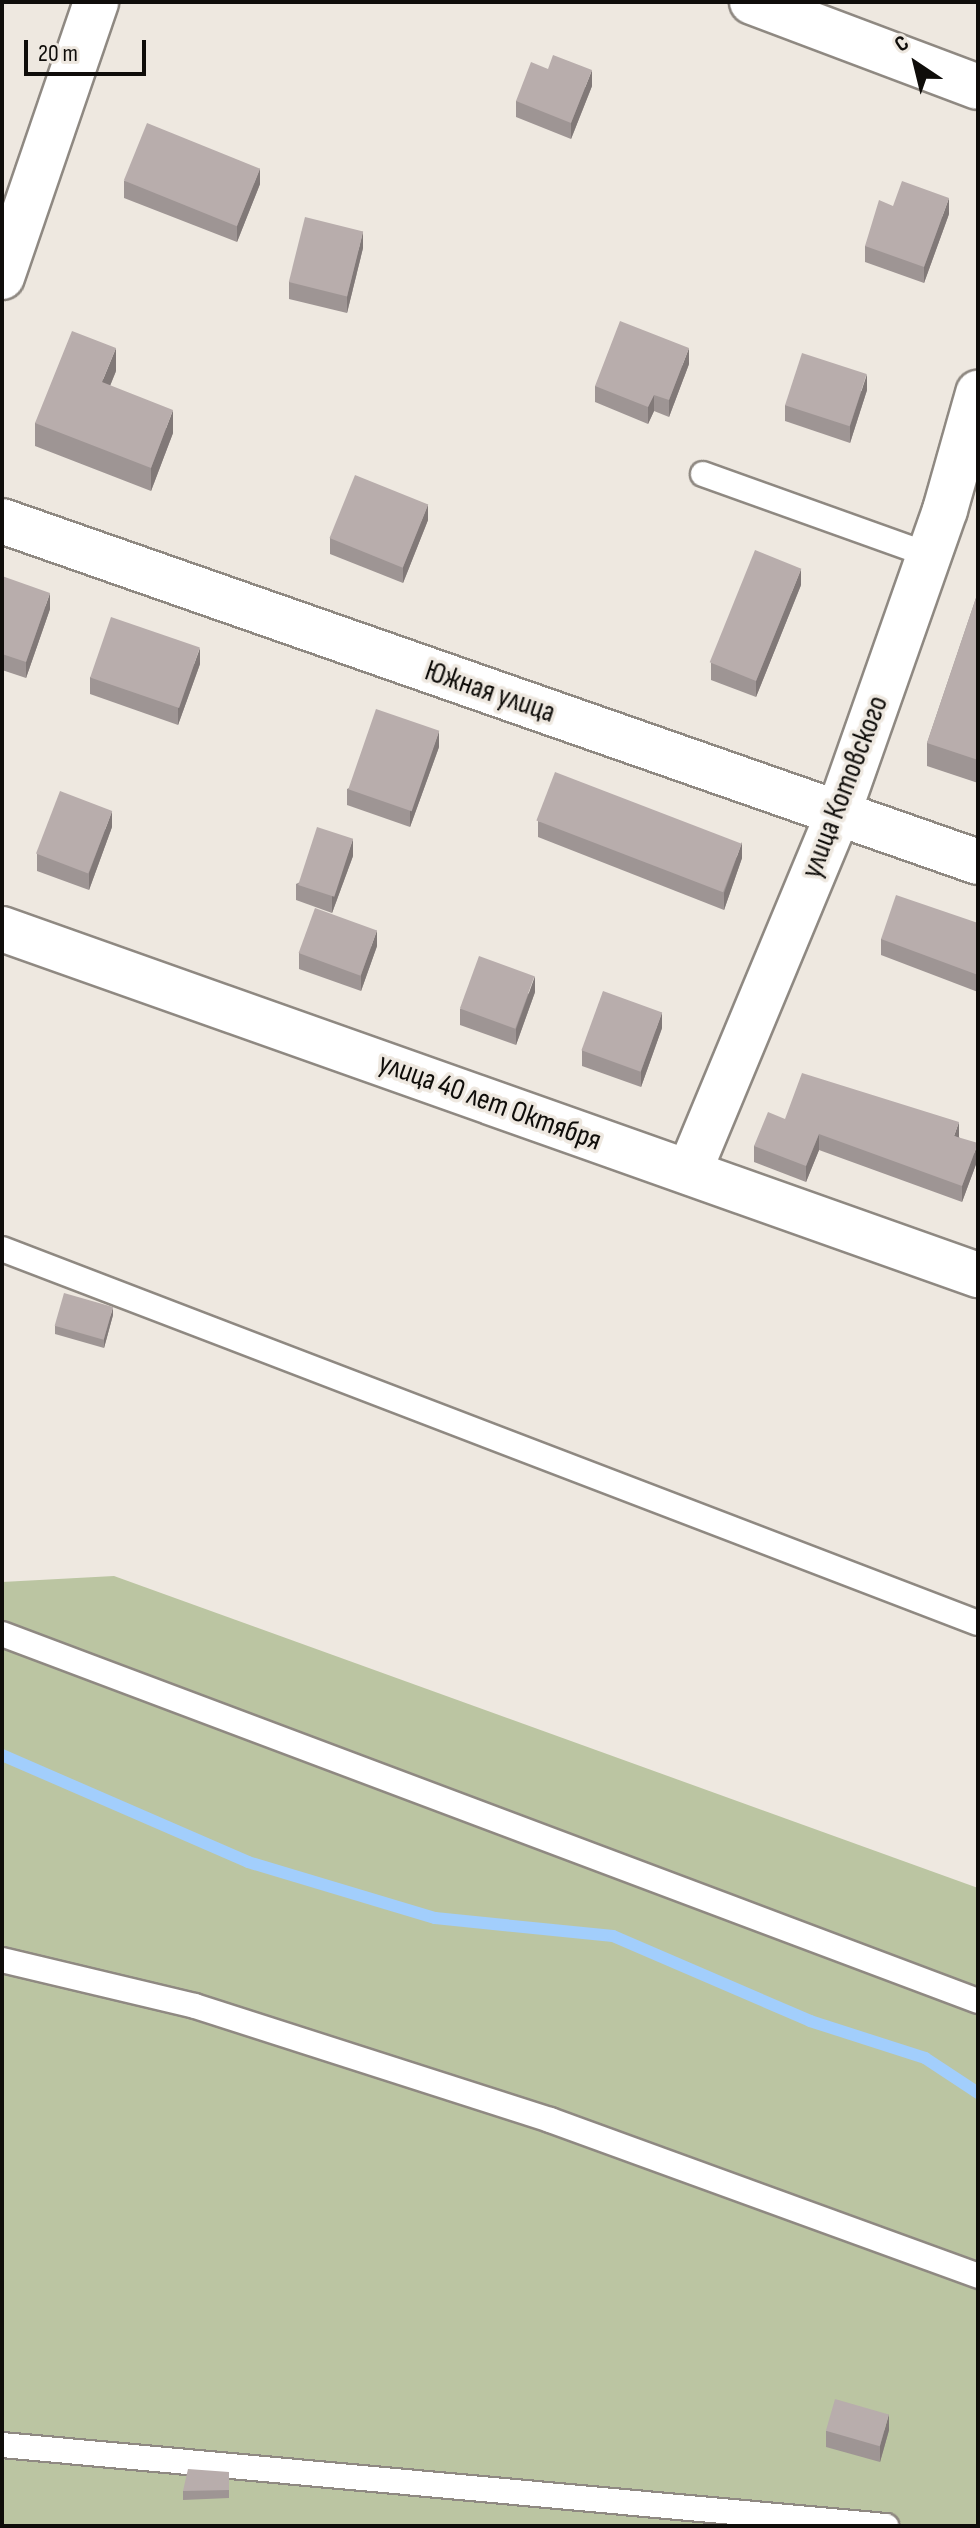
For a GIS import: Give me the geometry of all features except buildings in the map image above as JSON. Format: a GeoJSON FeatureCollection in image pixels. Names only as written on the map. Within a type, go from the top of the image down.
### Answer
{"type":"FeatureCollection","features":[{"type":"Feature","properties":{"kind":"street"},"geometry":{"type":"LineString","coordinates":[[2,277],[96,2]]}},
{"type":"Feature","properties":{"kind":"street"},"geometry":{"type":"LineString","coordinates":[[752,2],[978,87]]}},
{"type":"Feature","properties":{"kind":"street","name":"улица Котовского"},"geometry":{"type":"LineString","coordinates":[[689,1172],[838,814],[929,555],[978,393]]}},
{"type":"Feature","properties":{"kind":"street","name":"Южная улица"},"geometry":{"type":"LineString","coordinates":[[2,521],[978,862]]}},
{"type":"Feature","properties":{"kind":"street","name":"улица 40 лет Октября"},"geometry":{"type":"LineString","coordinates":[[2,929],[978,1275]]}},
{"type":"Feature","properties":{"kind":"lane"},"geometry":{"type":"LineString","coordinates":[[703,474],[929,555]]}},
{"type":"Feature","properties":{"kind":"lane"},"geometry":{"type":"LineString","coordinates":[[2,1249],[978,1623]]}},
{"type":"Feature","properties":{"kind":"lane"},"geometry":{"type":"LineString","coordinates":[[2,1634],[978,2001]]}},
{"type":"Feature","properties":{"kind":"lane"},"geometry":{"type":"LineString","coordinates":[[2,1960],[195,2006],[506,2106],[978,2276]]}},
{"type":"Feature","properties":{"kind":"lane"},"geometry":{"type":"LineString","coordinates":[[2,2445],[886,2526]]}},
{"type":"Feature","properties":{"kind":"green space"},"geometry":{"type":"Polygon","coordinates":[[[114,1576],[978,1888],[978,2526],[2,2526],[2,1582],[114,1576]]]}},
{"type":"Feature","properties":{"kind":"waterway"},"geometry":{"type":"LineString","coordinates":[[2,1755],[248,1862],[435,1918],[613,1936],[810,2021],[925,2058],[978,2093]]}}]}
